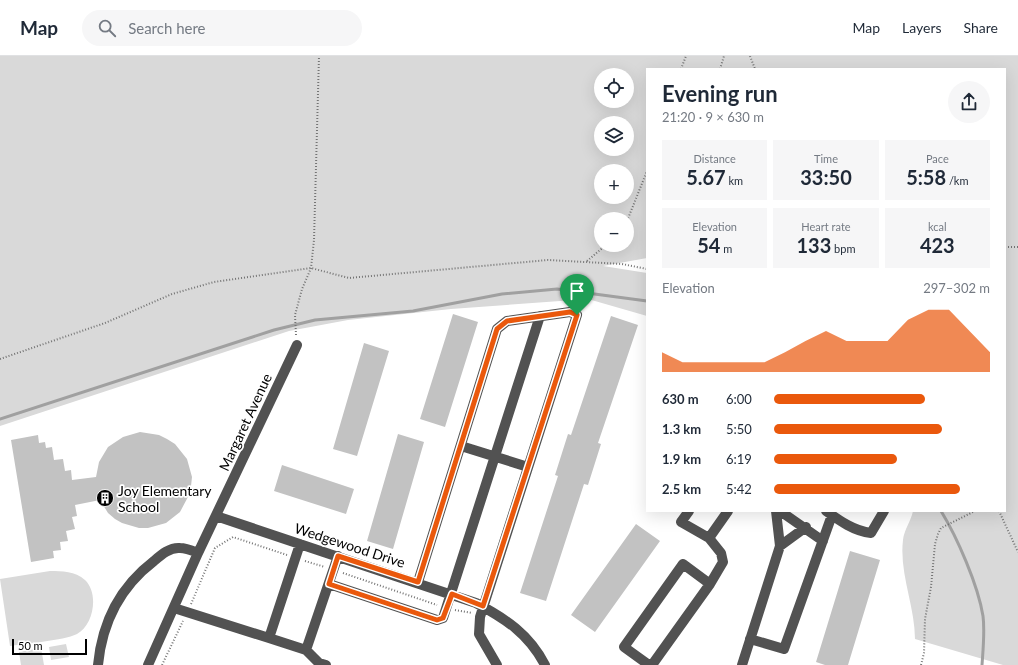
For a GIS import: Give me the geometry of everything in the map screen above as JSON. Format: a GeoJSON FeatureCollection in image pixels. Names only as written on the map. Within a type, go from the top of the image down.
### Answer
{"type":"FeatureCollection","features":[{"type":"Feature","properties":{"kind":"street"},"geometry":{"type":"LineString","coordinates":[[418,582],[497,329],[507,321],[570,312],[577,315],[483,606],[479,634],[496,665]]}},
{"type":"Feature","properties":{"kind":"street"},"geometry":{"type":"LineString","coordinates":[[329,584],[437,620],[443,618],[452,594],[494,457],[540,316]]}},
{"type":"Feature","properties":{"kind":"street","name":"Margaret Avenue"},"geometry":{"type":"LineString","coordinates":[[148,665],[198,553],[297,340]]}},
{"type":"Feature","properties":{"kind":"street"},"geometry":{"type":"LineString","coordinates":[[461,446],[528,467]]}},
{"type":"Feature","properties":{"kind":"street"},"geometry":{"type":"LineString","coordinates":[[687,512],[681,522],[709,538],[721,553],[723,562],[710,584],[651,665],[624,647],[683,564],[710,584]]}},
{"type":"Feature","properties":{"kind":"street"},"geometry":{"type":"LineString","coordinates":[[709,538],[727,512]]}},
{"type":"Feature","properties":{"kind":"street"},"geometry":{"type":"LineString","coordinates":[[742,665],[780,546],[776,512]]}},
{"type":"Feature","properties":{"kind":"street"},"geometry":{"type":"LineString","coordinates":[[782,512],[823,541]]}},
{"type":"Feature","properties":{"kind":"street"},"geometry":{"type":"LineString","coordinates":[[750,639],[784,649],[823,541],[829,513],[861,532],[870,533],[883,512]]}},
{"type":"Feature","properties":{"kind":"street","name":"Wedgewood Drive"},"geometry":{"type":"LineString","coordinates":[[216,516],[418,582],[483,606],[504,618],[522,633],[545,665]]}},
{"type":"Feature","properties":{"kind":"street"},"geometry":{"type":"LineString","coordinates":[[780,546],[806,528]]}},
{"type":"Feature","properties":{"kind":"street"},"geometry":{"type":"LineString","coordinates":[[269,638],[300,544]]}},
{"type":"Feature","properties":{"kind":"street"},"geometry":{"type":"LineString","coordinates":[[98,665],[100,645],[109,616],[123,592],[142,570],[166,551],[180,548],[198,553]]}},
{"type":"Feature","properties":{"kind":"street"},"geometry":{"type":"LineString","coordinates":[[306,650],[338,556]]}},
{"type":"Feature","properties":{"kind":"street"},"geometry":{"type":"LineString","coordinates":[[174,608],[306,650],[321,664]]}},
{"type":"Feature","properties":{"kind":"path"},"geometry":{"type":"LineString","coordinates":[[297,340],[296,315],[302,290],[311,268],[314,240],[320,56]]}},
{"type":"Feature","properties":{"kind":"path"},"geometry":{"type":"LineString","coordinates":[[681,68],[686,56]]}},
{"type":"Feature","properties":{"kind":"path"},"geometry":{"type":"LineString","coordinates":[[720,68],[724,56]]}},
{"type":"Feature","properties":{"kind":"path"},"geometry":{"type":"LineString","coordinates":[[750,56],[755,68]]}},
{"type":"Feature","properties":{"kind":"path"},"geometry":{"type":"LineString","coordinates":[[631,212],[646,174]]}},
{"type":"Feature","properties":{"kind":"path"},"geometry":{"type":"LineString","coordinates":[[1006,247],[1018,247]]}},
{"type":"Feature","properties":{"kind":"path"},"geometry":{"type":"LineString","coordinates":[[586,262],[598,252]]}},
{"type":"Feature","properties":{"kind":"path"},"geometry":{"type":"LineString","coordinates":[[0,359],[105,323],[172,294],[214,282],[311,268],[349,278],[548,260],[622,264],[646,269]]}},
{"type":"Feature","properties":{"kind":"path"},"geometry":{"type":"LineString","coordinates":[[921,665],[924,653],[925,619],[931,587],[935,544],[938,534],[941,528],[973,512]]}},
{"type":"Feature","properties":{"kind":"path"},"geometry":{"type":"LineString","coordinates":[[999,512],[1018,552]]}},
{"type":"Feature","properties":{"kind":"shaded area"},"geometry":{"type":"Polygon","coordinates":[[[0,56],[1018,56],[1018,665],[1003,665],[915,639],[913,614],[905,577],[902,552],[904,536],[913,512],[1006,512],[1006,68],[646,68],[646,258],[603,266],[646,273],[646,316],[588,299],[451,309],[348,320],[289,331],[0,426],[0,56]]]}},
{"type":"Feature","properties":{"kind":"shaded area"},"geometry":{"type":"Polygon","coordinates":[[[50,571],[64,571],[73,573],[85,580],[92,593],[93,600],[91,616],[87,624],[83,630],[71,636],[10,646],[0,579],[50,571]]]}},
{"type":"Feature","properties":{"kind":"shaded area"},"geometry":{"type":"Polygon","coordinates":[[[66,644],[69,657],[51,660],[49,647],[66,644]]]}},
{"type":"Feature","properties":{"kind":"shaded area"},"geometry":{"type":"Polygon","coordinates":[[[41,648],[44,665],[21,665],[19,652],[41,648]]]}},
{"type":"Feature","properties":{"kind":"building"},"geometry":{"type":"Polygon","coordinates":[[[453,314],[478,322],[445,427],[420,419],[453,314]]]}},
{"type":"Feature","properties":{"kind":"building"},"geometry":{"type":"Polygon","coordinates":[[[611,316],[638,325],[598,443],[601,444],[588,485],[584,484],[546,601],[520,593],[558,476],[555,475],[568,434],[571,435],[611,316]]]}},
{"type":"Feature","properties":{"kind":"building"},"geometry":{"type":"Polygon","coordinates":[[[364,343],[389,351],[357,456],[333,449],[364,343]]]}},
{"type":"Feature","properties":{"kind":"building","name":"Joy Elementary School"},"geometry":{"type":"Polygon","coordinates":[[[140,432],[159,435],[167,439],[175,444],[187,459],[192,477],[191,486],[189,495],[180,512],[166,523],[148,528],[139,528],[122,523],[115,519],[108,513],[100,500],[75,505],[77,516],[72,517],[75,529],[66,531],[68,541],[60,542],[61,550],[53,551],[54,558],[31,562],[11,440],[38,435],[39,443],[45,442],[46,448],[52,447],[54,460],[63,459],[65,471],[71,470],[72,480],[96,477],[99,462],[108,447],[123,437],[140,432]]]}},
{"type":"Feature","properties":{"kind":"building"},"geometry":{"type":"Polygon","coordinates":[[[398,434],[424,442],[393,549],[367,541],[398,434]]]}},
{"type":"Feature","properties":{"kind":"building"},"geometry":{"type":"Polygon","coordinates":[[[282,465],[354,489],[346,514],[274,491],[282,465]]]}},
{"type":"Feature","properties":{"kind":"building"},"geometry":{"type":"Polygon","coordinates":[[[636,524],[660,541],[595,632],[571,615],[636,524]]]}},
{"type":"Feature","properties":{"kind":"building"},"geometry":{"type":"Polygon","coordinates":[[[850,551],[880,560],[848,665],[825,665],[816,662],[850,551]]]}},
{"type":"Feature","properties":{"kind":"waterway"},"geometry":{"type":"LineString","coordinates":[[0,419],[274,330],[315,320],[413,311],[502,294],[557,289],[646,301]]}},
{"type":"Feature","properties":{"kind":"waterway"},"geometry":{"type":"LineString","coordinates":[[942,512],[954,534],[977,590],[984,628],[982,665]]}},
{"type":"Feature","properties":{"kind":"place","name":"Joy Elementary School"},"geometry":{"type":"Point","coordinates":[105,498]}},
{"type":"Feature","properties":{"kind":"route"},"geometry":{"type":"LineString","coordinates":[[570,312],[577,315],[483,606],[452,594],[443,618],[437,620],[329,584],[338,556],[418,582],[497,329],[507,321],[570,312]]}}]}
